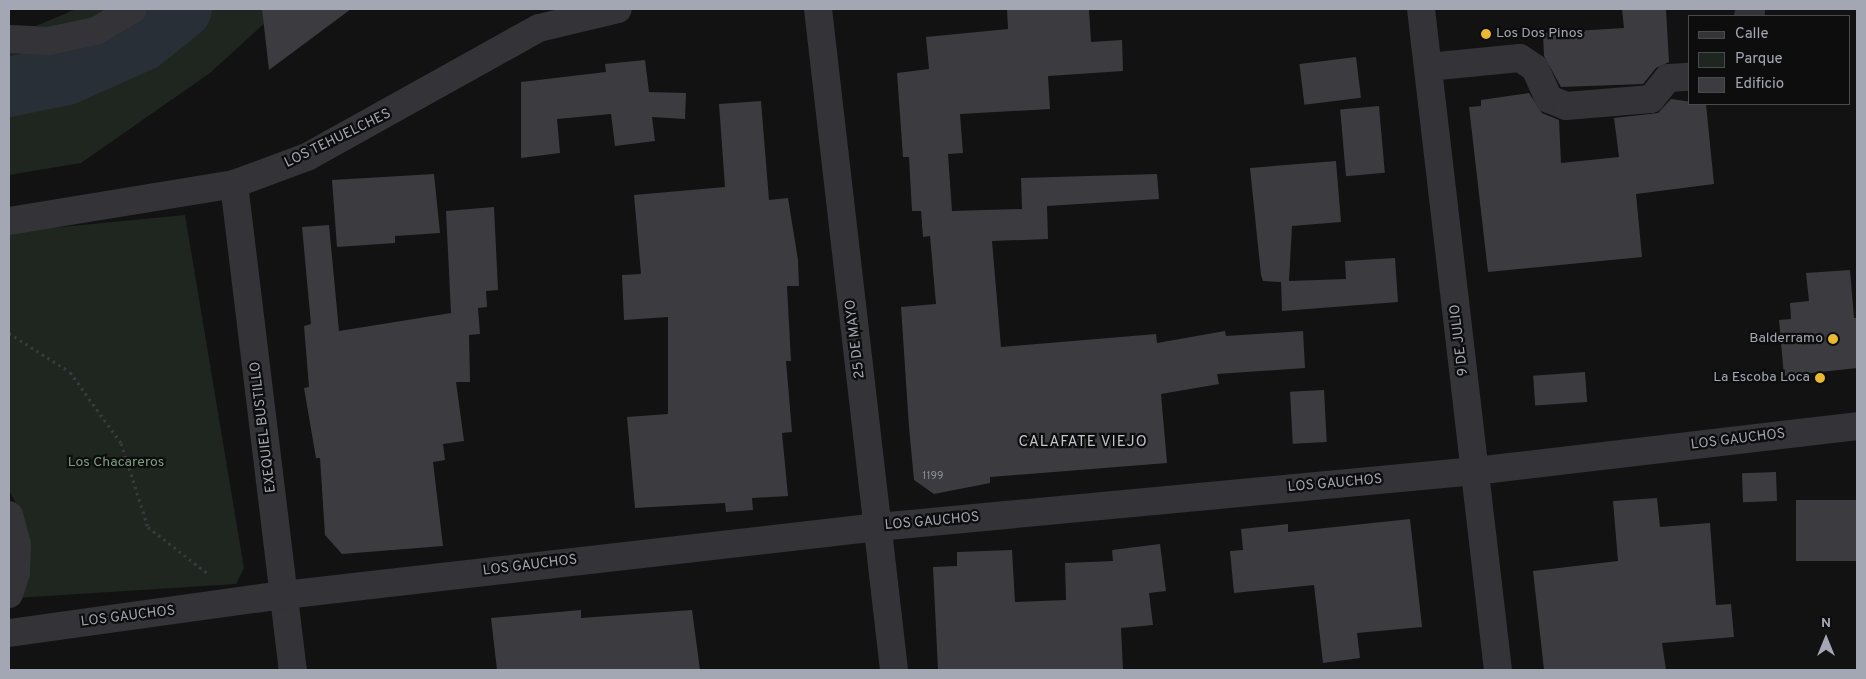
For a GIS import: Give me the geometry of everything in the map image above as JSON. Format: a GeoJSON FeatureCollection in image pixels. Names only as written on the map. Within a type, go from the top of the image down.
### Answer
{"type":"FeatureCollection","features":[{"type":"Feature","properties":{"kind":"street"},"geometry":{"type":"LineString","coordinates":[[9,39],[48,41],[96,31],[133,9]]}},
{"type":"Feature","properties":{"kind":"street","name":"LOS TEHUELCHES"},"geometry":{"type":"LineString","coordinates":[[9,221],[234,184],[307,157],[539,28],[618,9]]}},
{"type":"Feature","properties":{"kind":"street","name":"25 DE MAYO"},"geometry":{"type":"LineString","coordinates":[[818,9],[894,670]]}},
{"type":"Feature","properties":{"kind":"street","name":"9 DE JULIO"},"geometry":{"type":"LineString","coordinates":[[1421,9],[1498,670]]}},
{"type":"Feature","properties":{"kind":"street"},"geometry":{"type":"LineString","coordinates":[[1428,67],[1520,58],[1535,68],[1549,99],[1566,106],[1651,100],[1668,78],[1688,77]]}},
{"type":"Feature","properties":{"kind":"street","name":"EXEQUIEL BUSTILLO"},"geometry":{"type":"LineString","coordinates":[[234,184],[294,670]]}},
{"type":"Feature","properties":{"kind":"street","name":"LOS GAUCHOS"},"geometry":{"type":"LineString","coordinates":[[9,633],[284,594],[878,527],[1475,471],[1857,426]]}},
{"type":"Feature","properties":{"kind":"street"},"geometry":{"type":"LineString","coordinates":[[9,516],[17,544],[16,573],[9,594]]}},
{"type":"Feature","properties":{"kind":"path"},"geometry":{"type":"LineString","coordinates":[[9,333],[70,372],[120,443],[148,527],[221,584],[224,604]]}},
{"type":"Feature","properties":{"kind":"green space"},"geometry":{"type":"Polygon","coordinates":[[[76,9],[280,9],[210,73],[81,163],[9,175],[9,25],[36,26],[76,9]]]}},
{"type":"Feature","properties":{"kind":"green space","name":"Los Chacareros"},"geometry":{"type":"Polygon","coordinates":[[[185,215],[244,568],[236,584],[15,598],[20,511],[9,490],[9,232],[185,215]]]}},
{"type":"Feature","properties":{"kind":"building"},"geometry":{"type":"Polygon","coordinates":[[[262,9],[351,9],[269,70],[262,9]]]}},
{"type":"Feature","properties":{"kind":"building"},"geometry":{"type":"Polygon","coordinates":[[[1007,9],[1089,9],[1091,42],[1122,40],[1123,71],[1048,76],[1050,109],[960,114],[963,153],[948,154],[952,211],[1022,209],[1021,178],[1157,174],[1159,199],[1047,206],[1048,239],[992,241],[1001,347],[1156,334],[1157,343],[1225,331],[1226,336],[1303,331],[1305,368],[1217,374],[1219,384],[1161,394],[1167,463],[990,477],[990,483],[934,494],[914,480],[909,427],[901,307],[936,304],[930,236],[923,237],[921,211],[912,211],[909,157],[903,157],[897,73],[929,69],[926,37],[1008,29],[1007,9]]]}},
{"type":"Feature","properties":{"kind":"building"},"geometry":{"type":"Polygon","coordinates":[[[1622,9],[1666,9],[1669,62],[1656,68],[1643,84],[1561,87],[1544,56],[1543,33],[1624,28],[1622,9]]]}},
{"type":"Feature","properties":{"kind":"building"},"geometry":{"type":"Polygon","coordinates":[[[1356,57],[1361,98],[1304,105],[1299,64],[1356,57]]]}},
{"type":"Feature","properties":{"kind":"building"},"geometry":{"type":"Polygon","coordinates":[[[645,60],[649,92],[686,93],[685,119],[652,117],[655,141],[615,146],[611,114],[557,119],[560,153],[521,158],[521,82],[606,72],[605,64],[645,60]]]}},
{"type":"Feature","properties":{"kind":"building"},"geometry":{"type":"Polygon","coordinates":[[[1529,93],[1542,113],[1559,120],[1561,163],[1619,157],[1614,118],[1658,113],[1671,99],[1688,101],[1688,105],[1706,105],[1714,184],[1636,194],[1642,257],[1488,272],[1469,107],[1481,106],[1481,100],[1529,93]]]}},
{"type":"Feature","properties":{"kind":"building"},"geometry":{"type":"Polygon","coordinates":[[[761,101],[769,200],[788,198],[798,260],[799,286],[787,286],[791,361],[786,361],[792,432],[782,433],[788,496],[752,498],[753,510],[726,512],[725,503],[635,508],[627,417],[668,414],[668,317],[624,320],[622,275],[641,274],[634,195],[725,187],[719,104],[761,101]]]}},
{"type":"Feature","properties":{"kind":"building"},"geometry":{"type":"Polygon","coordinates":[[[1379,106],[1385,173],[1346,176],[1340,109],[1379,106]]]}},
{"type":"Feature","properties":{"kind":"building"},"geometry":{"type":"Polygon","coordinates":[[[1336,161],[1341,222],[1292,226],[1289,281],[1346,279],[1345,261],[1395,258],[1398,302],[1282,311],[1281,282],[1263,281],[1261,275],[1250,168],[1336,161]]]}},
{"type":"Feature","properties":{"kind":"building"},"geometry":{"type":"Polygon","coordinates":[[[434,174],[440,233],[395,236],[395,243],[337,247],[332,180],[434,174]]]}},
{"type":"Feature","properties":{"kind":"building"},"geometry":{"type":"Polygon","coordinates":[[[494,207],[498,290],[486,291],[487,307],[478,308],[480,334],[469,335],[470,382],[456,382],[464,441],[443,444],[445,460],[433,462],[443,546],[342,554],[325,535],[320,458],[316,458],[304,388],[309,387],[304,326],[311,324],[302,227],[329,225],[339,331],[451,313],[446,211],[494,207]]]}},
{"type":"Feature","properties":{"kind":"building"},"geometry":{"type":"Polygon","coordinates":[[[1850,270],[1854,318],[1857,318],[1857,368],[1784,376],[1779,320],[1791,319],[1790,303],[1809,301],[1806,273],[1850,270]]]}},
{"type":"Feature","properties":{"kind":"building"},"geometry":{"type":"Polygon","coordinates":[[[1585,372],[1587,402],[1535,406],[1533,376],[1585,372]]]}},
{"type":"Feature","properties":{"kind":"building"},"geometry":{"type":"Polygon","coordinates":[[[1324,390],[1327,442],[1293,444],[1290,392],[1324,390]]]}},
{"type":"Feature","properties":{"kind":"building"},"geometry":{"type":"Polygon","coordinates":[[[1776,472],[1777,501],[1743,502],[1742,473],[1776,472]]]}},
{"type":"Feature","properties":{"kind":"building"},"geometry":{"type":"Polygon","coordinates":[[[1657,498],[1660,527],[1710,523],[1716,605],[1731,604],[1734,637],[1662,643],[1666,670],[1544,670],[1533,571],[1618,561],[1613,501],[1657,498]]]}},
{"type":"Feature","properties":{"kind":"building"},"geometry":{"type":"Polygon","coordinates":[[[1796,500],[1857,500],[1857,561],[1796,561],[1796,500]]]}},
{"type":"Feature","properties":{"kind":"building"},"geometry":{"type":"Polygon","coordinates":[[[1410,519],[1422,627],[1357,633],[1360,658],[1323,663],[1314,585],[1234,593],[1230,551],[1243,550],[1241,529],[1288,524],[1288,532],[1410,519]]]}},
{"type":"Feature","properties":{"kind":"building"},"geometry":{"type":"Polygon","coordinates":[[[1160,544],[1166,591],[1149,593],[1153,625],[1121,628],[1123,670],[938,670],[933,567],[957,566],[957,552],[1012,550],[1015,602],[1066,600],[1065,563],[1113,561],[1112,550],[1160,544]]]}},
{"type":"Feature","properties":{"kind":"building"},"geometry":{"type":"Polygon","coordinates":[[[581,610],[581,618],[692,610],[700,670],[497,670],[491,618],[581,610]]]}},
{"type":"Feature","properties":{"kind":"waterway"},"geometry":{"type":"LineString","coordinates":[[9,87],[66,75],[142,41],[182,9]]}},
{"type":"Feature","properties":{"kind":"place","name":"Los Dos Pinos"},"geometry":{"type":"Point","coordinates":[1486,34]}},
{"type":"Feature","properties":{"kind":"place","name":"Balderramo"},"geometry":{"type":"Point","coordinates":[1833,339]}},
{"type":"Feature","properties":{"kind":"place","name":"La Escoba Loca"},"geometry":{"type":"Point","coordinates":[1820,378]}},
{"type":"Feature","properties":{"kind":"district","name":"CALAFATE VIEJO"},"geometry":{"type":"Point","coordinates":[1083,443]}}]}
